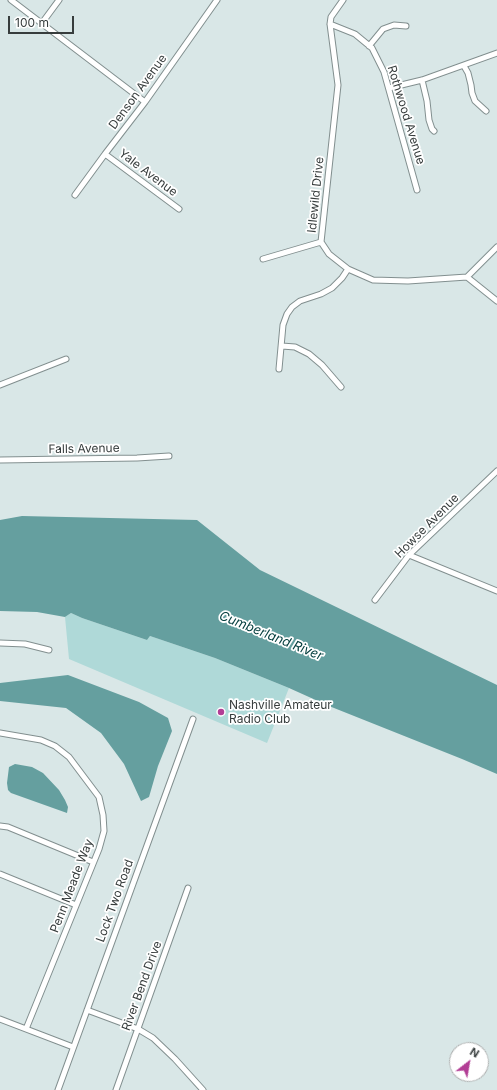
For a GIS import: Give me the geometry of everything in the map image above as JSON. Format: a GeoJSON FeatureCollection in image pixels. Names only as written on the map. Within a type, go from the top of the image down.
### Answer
{"type":"FeatureCollection","features":[{"type":"Feature","properties":{"kind":"street"},"geometry":{"type":"LineString","coordinates":[[11,0],[144,102]]}},
{"type":"Feature","properties":{"kind":"street"},"geometry":{"type":"LineString","coordinates":[[42,23],[59,0]]}},
{"type":"Feature","properties":{"kind":"street","name":"Denson Avenue"},"geometry":{"type":"LineString","coordinates":[[75,195],[217,0]]}},
{"type":"Feature","properties":{"kind":"street"},"geometry":{"type":"LineString","coordinates":[[330,24],[331,17],[343,0]]}},
{"type":"Feature","properties":{"kind":"street","name":"Rothwood Avenue"},"geometry":{"type":"LineString","coordinates":[[330,24],[355,34],[372,48],[384,72],[417,190]]}},
{"type":"Feature","properties":{"kind":"street","name":"Idlewild Drive"},"geometry":{"type":"LineString","coordinates":[[330,24],[338,85],[320,242],[328,254],[348,269],[373,280],[408,281],[467,277]]}},
{"type":"Feature","properties":{"kind":"street"},"geometry":{"type":"LineString","coordinates":[[369,46],[383,29],[394,24],[406,26]]}},
{"type":"Feature","properties":{"kind":"street"},"geometry":{"type":"LineString","coordinates":[[389,88],[422,80],[497,53]]}},
{"type":"Feature","properties":{"kind":"street"},"geometry":{"type":"LineString","coordinates":[[464,66],[468,73],[475,101],[486,110]]}},
{"type":"Feature","properties":{"kind":"street"},"geometry":{"type":"LineString","coordinates":[[422,80],[427,101],[429,120],[434,131]]}},
{"type":"Feature","properties":{"kind":"street","name":"Yale Avenue"},"geometry":{"type":"LineString","coordinates":[[105,154],[179,209]]}},
{"type":"Feature","properties":{"kind":"street"},"geometry":{"type":"LineString","coordinates":[[263,259],[320,242]]}},
{"type":"Feature","properties":{"kind":"street"},"geometry":{"type":"LineString","coordinates":[[497,247],[467,277],[497,301]]}},
{"type":"Feature","properties":{"kind":"street"},"geometry":{"type":"LineString","coordinates":[[279,368],[283,325],[292,306],[300,301],[321,294],[332,288],[342,278],[348,269]]}},
{"type":"Feature","properties":{"kind":"street"},"geometry":{"type":"LineString","coordinates":[[282,346],[295,347],[309,354],[322,365],[341,387]]}},
{"type":"Feature","properties":{"kind":"street"},"geometry":{"type":"LineString","coordinates":[[0,385],[66,359]]}},
{"type":"Feature","properties":{"kind":"street","name":"Falls Avenue"},"geometry":{"type":"LineString","coordinates":[[0,460],[137,458],[169,456]]}},
{"type":"Feature","properties":{"kind":"street","name":"Howse Avenue"},"geometry":{"type":"LineString","coordinates":[[376,600],[409,555],[497,471]]}},
{"type":"Feature","properties":{"kind":"street"},"geometry":{"type":"LineString","coordinates":[[409,555],[497,591]]}},
{"type":"Feature","properties":{"kind":"street"},"geometry":{"type":"LineString","coordinates":[[0,643],[25,644],[49,650]]}},
{"type":"Feature","properties":{"kind":"street","name":"Lock Two Road"},"geometry":{"type":"LineString","coordinates":[[58,1090],[192,719]]}},
{"type":"Feature","properties":{"kind":"street","name":"Penn Meade Way"},"geometry":{"type":"LineString","coordinates":[[0,733],[41,740],[55,746],[69,757],[99,797],[103,815],[104,831],[99,849],[26,1029]]}},
{"type":"Feature","properties":{"kind":"street"},"geometry":{"type":"LineString","coordinates":[[0,826],[8,827],[93,862]]}},
{"type":"Feature","properties":{"kind":"street"},"geometry":{"type":"LineString","coordinates":[[0,874],[76,905]]}},
{"type":"Feature","properties":{"kind":"street","name":"River Bend Drive"},"geometry":{"type":"LineString","coordinates":[[116,1090],[188,888]]}},
{"type":"Feature","properties":{"kind":"street"},"geometry":{"type":"LineString","coordinates":[[87,1010],[138,1029],[153,1038],[175,1059],[203,1090]]}},
{"type":"Feature","properties":{"kind":"street"},"geometry":{"type":"LineString","coordinates":[[0,1019],[73,1047]]}},
{"type":"Feature","properties":{"kind":"shaded area"},"geometry":{"type":"Polygon","coordinates":[[[71,613],[147,640],[150,636],[215,658],[289,688],[267,743],[69,659],[65,617],[71,613]]]}},
{"type":"Feature","properties":{"kind":"water","name":"Cumberland River"},"geometry":{"type":"Polygon","coordinates":[[[22,516],[197,520],[260,570],[497,685],[497,774],[215,658],[150,636],[147,640],[71,613],[65,617],[37,612],[0,611],[0,520],[22,516]]]}},
{"type":"Feature","properties":{"kind":"water"},"geometry":{"type":"Polygon","coordinates":[[[68,675],[139,702],[168,718],[172,731],[158,766],[149,797],[141,801],[124,764],[101,733],[66,708],[0,701],[0,683],[68,675]]]}},
{"type":"Feature","properties":{"kind":"water"},"geometry":{"type":"Polygon","coordinates":[[[15,764],[32,767],[43,773],[59,790],[65,800],[68,807],[67,813],[11,793],[8,790],[7,783],[9,767],[15,764]]]}},
{"type":"Feature","properties":{"kind":"place","name":"Nashville Amateur Radio Club"},"geometry":{"type":"Point","coordinates":[221,712]}}]}
